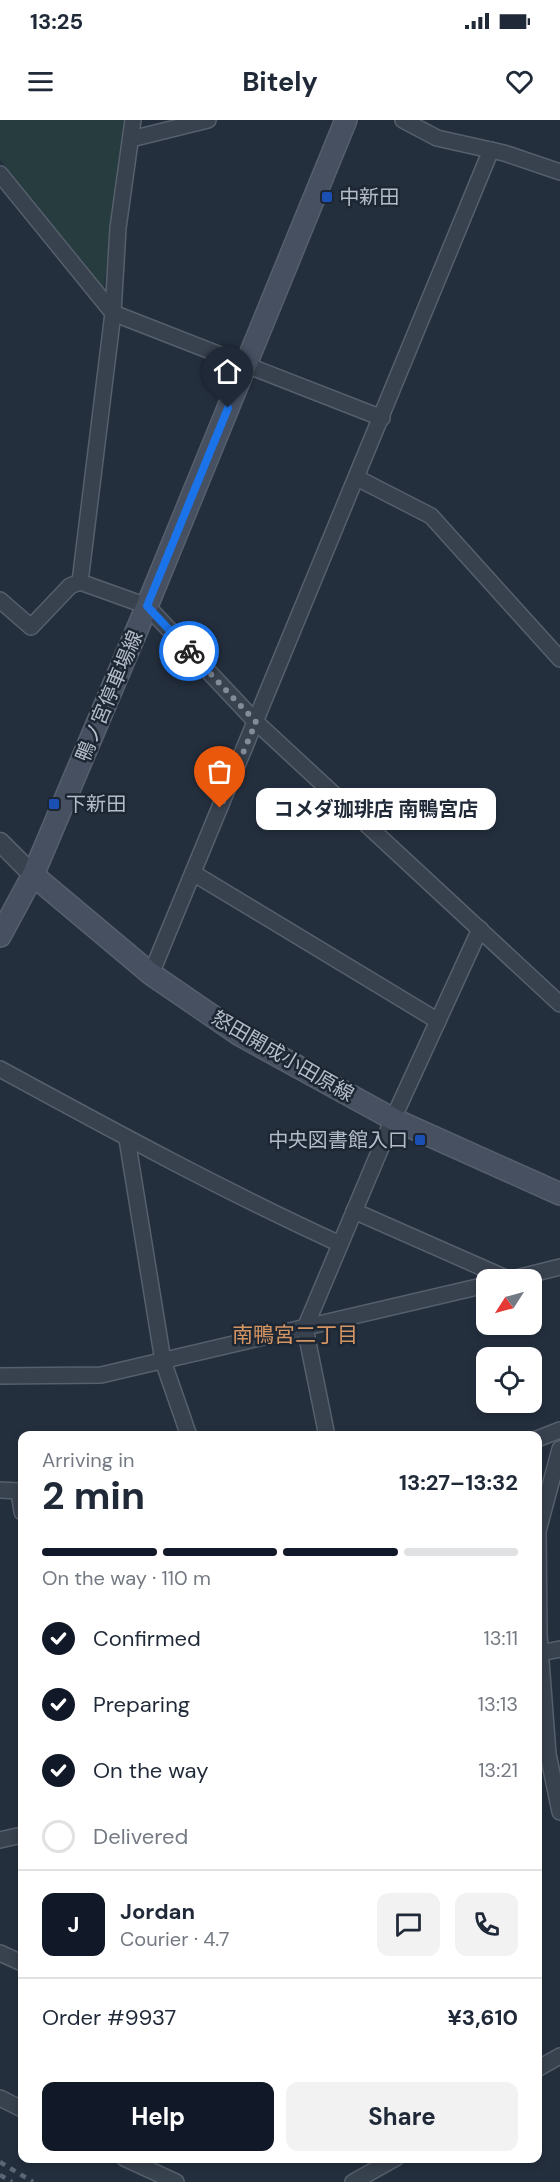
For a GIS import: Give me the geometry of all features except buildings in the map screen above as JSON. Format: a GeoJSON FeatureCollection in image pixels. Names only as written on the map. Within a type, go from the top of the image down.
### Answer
{"type":"FeatureCollection","features":[{"type":"Feature","properties":{"kind":"main road","name":"鴨ノ宮停車場線"},"geometry":{"type":"LineString","coordinates":[[0,936],[33,875],[147,606],[346,120]]}},
{"type":"Feature","properties":{"kind":"main road","name":"怒田開成小田原線"},"geometry":{"type":"LineString","coordinates":[[33,875],[151,974],[240,1035],[393,1119],[560,1194]]}},
{"type":"Feature","properties":{"kind":"street"},"geometry":{"type":"LineString","coordinates":[[80,582],[113,313],[118,228],[133,120]]}},
{"type":"Feature","properties":{"kind":"street"},"geometry":{"type":"LineString","coordinates":[[131,139],[208,120]]}},
{"type":"Feature","properties":{"kind":"street"},"geometry":{"type":"LineString","coordinates":[[403,120],[437,138],[491,150],[560,172]]}},
{"type":"Feature","properties":{"kind":"street"},"geometry":{"type":"LineString","coordinates":[[151,974],[491,150]]}},
{"type":"Feature","properties":{"kind":"street"},"geometry":{"type":"LineString","coordinates":[[0,174],[113,313],[382,418]]}},
{"type":"Feature","properties":{"kind":"street"},"geometry":{"type":"LineString","coordinates":[[357,478],[431,516],[560,659]]}},
{"type":"Feature","properties":{"kind":"street"},"geometry":{"type":"LineString","coordinates":[[0,600],[31,627],[70,586],[80,582],[147,606],[256,722],[560,1004]]}},
{"type":"Feature","properties":{"kind":"street"},"geometry":{"type":"LineString","coordinates":[[0,842],[33,875]]}},
{"type":"Feature","properties":{"kind":"street"},"geometry":{"type":"LineString","coordinates":[[193,873],[438,1021]]}},
{"type":"Feature","properties":{"kind":"street"},"geometry":{"type":"LineString","coordinates":[[326,1431],[305,1328],[393,1119],[480,929]]}},
{"type":"Feature","properties":{"kind":"street"},"geometry":{"type":"LineString","coordinates":[[0,1069],[127,1139],[252,1203],[340,1244]]}},
{"type":"Feature","properties":{"kind":"street"},"geometry":{"type":"LineString","coordinates":[[127,1139],[163,1361],[187,1431]]}},
{"type":"Feature","properties":{"kind":"street"},"geometry":{"type":"LineString","coordinates":[[354,1211],[485,1269]]}},
{"type":"Feature","properties":{"kind":"street"},"geometry":{"type":"LineString","coordinates":[[542,1271],[560,1267]]}},
{"type":"Feature","properties":{"kind":"street"},"geometry":{"type":"LineString","coordinates":[[0,1376],[101,1375],[476,1287]]}},
{"type":"Feature","properties":{"kind":"street"},"geometry":{"type":"LineString","coordinates":[[542,1437],[560,1430]]}},
{"type":"Feature","properties":{"kind":"street"},"geometry":{"type":"LineString","coordinates":[[542,1513],[560,1449]]}},
{"type":"Feature","properties":{"kind":"street"},"geometry":{"type":"LineString","coordinates":[[0,1490],[18,1491]]}},
{"type":"Feature","properties":{"kind":"street"},"geometry":{"type":"LineString","coordinates":[[542,1653],[560,1649]]}},
{"type":"Feature","properties":{"kind":"street"},"geometry":{"type":"LineString","coordinates":[[542,1755],[560,1812]]}},
{"type":"Feature","properties":{"kind":"street"},"geometry":{"type":"LineString","coordinates":[[0,1840],[18,1836]]}},
{"type":"Feature","properties":{"kind":"street"},"geometry":{"type":"LineString","coordinates":[[0,1953],[18,1961]]}},
{"type":"Feature","properties":{"kind":"street"},"geometry":{"type":"LineString","coordinates":[[542,2066],[560,2056]]}},
{"type":"Feature","properties":{"kind":"street"},"geometry":{"type":"LineString","coordinates":[[0,2098],[18,2107]]}},
{"type":"Feature","properties":{"kind":"street"},"geometry":{"type":"LineString","coordinates":[[135,2163],[176,2182]]}},
{"type":"Feature","properties":{"kind":"street"},"geometry":{"type":"LineString","coordinates":[[353,2182],[387,2163]]}},
{"type":"Feature","properties":{"kind":"green space"},"geometry":{"type":"Polygon","coordinates":[[[0,120],[124,120],[104,288],[0,160],[0,120]]]}},
{"type":"Feature","properties":{"kind":"railway"},"geometry":{"type":"LineString","coordinates":[[0,2162],[33,2182]]}},
{"type":"Feature","properties":{"kind":"railway"},"geometry":{"type":"LineString","coordinates":[[0,2175],[12,2182]]}},
{"type":"Feature","properties":{"kind":"way so far"},"geometry":{"type":"LineString","coordinates":[[189,651],[256,722],[220,808]]}},
{"type":"Feature","properties":{"kind":"place","name":"中新田"},"geometry":{"type":"Point","coordinates":[327,197]}},
{"type":"Feature","properties":{"kind":"place","name":"下新田"},"geometry":{"type":"Point","coordinates":[54,804]}},
{"type":"Feature","properties":{"kind":"place","name":"コメダ珈琲店 南鴨宮店"},"geometry":{"type":"Point","coordinates":[220,808]}},
{"type":"Feature","properties":{"kind":"place","name":"中央図書館入口"},"geometry":{"type":"Point","coordinates":[420,1140]}},
{"type":"Feature","properties":{"kind":"district","name":"南鴨宮二丁目"},"geometry":{"type":"Point","coordinates":[295,1335]}},
{"type":"Feature","properties":{"kind":"route"},"geometry":{"type":"LineString","coordinates":[[189,651],[147,606],[228,408]]}}]}
